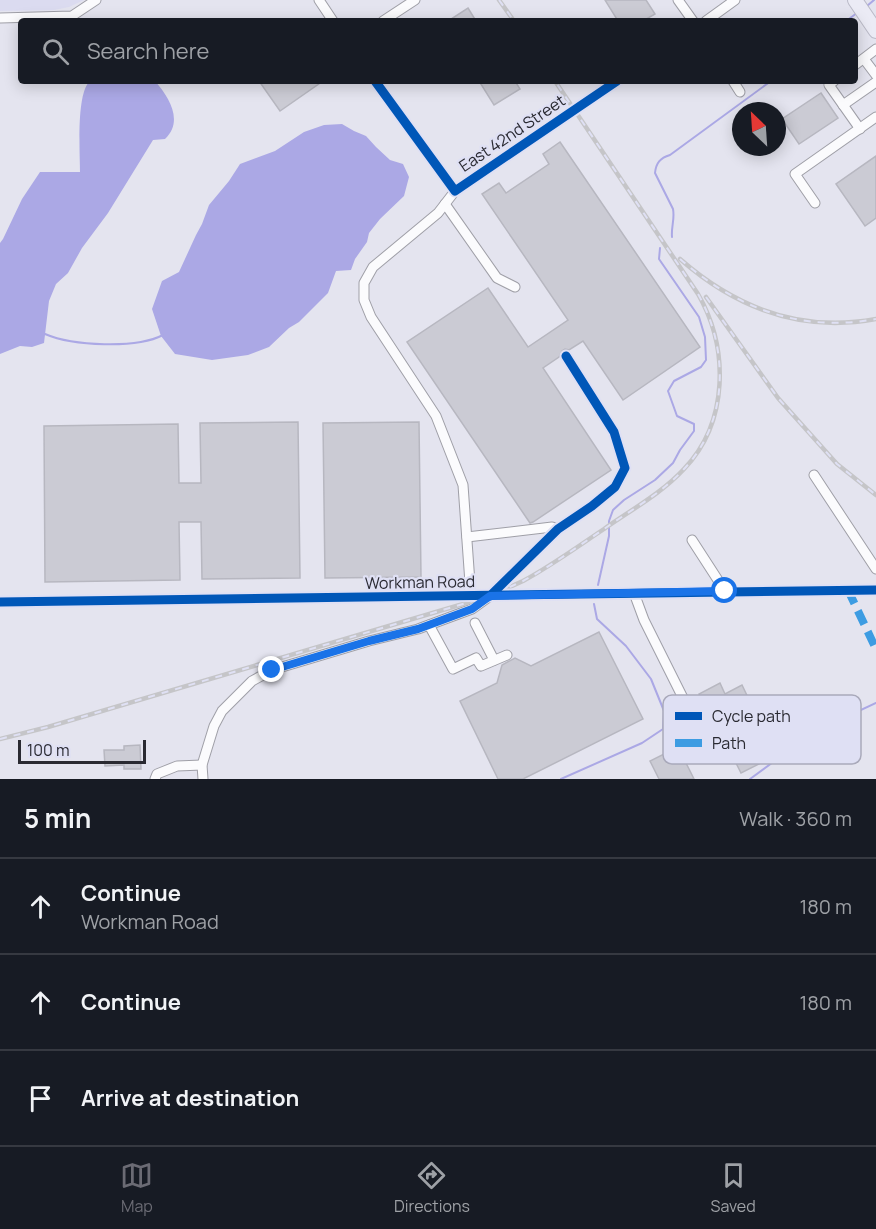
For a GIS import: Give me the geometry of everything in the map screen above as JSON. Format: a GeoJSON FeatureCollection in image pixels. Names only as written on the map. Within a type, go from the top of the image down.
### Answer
{"type":"FeatureCollection","features":[{"type":"Feature","properties":{"kind":"highway"},"geometry":{"type":"LineString","coordinates":[[855,0],[876,31]]}},
{"type":"Feature","properties":{"kind":"street"},"geometry":{"type":"LineString","coordinates":[[0,18],[72,16],[96,0]]}},
{"type":"Feature","properties":{"kind":"street"},"geometry":{"type":"LineString","coordinates":[[319,0],[331,18]]}},
{"type":"Feature","properties":{"kind":"street"},"geometry":{"type":"LineString","coordinates":[[388,18],[415,0]]}},
{"type":"Feature","properties":{"kind":"street"},"geometry":{"type":"LineString","coordinates":[[678,0],[691,18]]}},
{"type":"Feature","properties":{"kind":"street"},"geometry":{"type":"LineString","coordinates":[[710,18],[735,0]]}},
{"type":"Feature","properties":{"kind":"street"},"geometry":{"type":"LineString","coordinates":[[858,63],[876,49]]}},
{"type":"Feature","properties":{"kind":"street"},"geometry":{"type":"LineString","coordinates":[[864,59],[876,75]]}},
{"type":"Feature","properties":{"kind":"street"},"geometry":{"type":"LineString","coordinates":[[843,105],[876,82]]}},
{"type":"Feature","properties":{"kind":"street"},"geometry":{"type":"LineString","coordinates":[[377,84],[455,191]]}},
{"type":"Feature","properties":{"kind":"street","name":"East 42nd Street"},"geometry":{"type":"LineString","coordinates":[[470,597],[463,485],[436,416],[371,317],[364,300],[364,283],[373,267],[438,213],[455,191],[612,84]]}},
{"type":"Feature","properties":{"kind":"street"},"geometry":{"type":"LineString","coordinates":[[735,84],[740,92]]}},
{"type":"Feature","properties":{"kind":"street"},"geometry":{"type":"LineString","coordinates":[[830,84],[860,129]]}},
{"type":"Feature","properties":{"kind":"street"},"geometry":{"type":"LineString","coordinates":[[815,203],[795,174],[876,117]]}},
{"type":"Feature","properties":{"kind":"street"},"geometry":{"type":"LineString","coordinates":[[445,204],[496,278],[515,287]]}},
{"type":"Feature","properties":{"kind":"street"},"geometry":{"type":"LineString","coordinates":[[203,779],[202,765],[214,726],[222,711],[252,681],[272,670],[418,629],[472,609],[490,596],[558,529],[615,487],[625,468],[614,432],[566,356]]}},
{"type":"Feature","properties":{"kind":"street"},"geometry":{"type":"LineString","coordinates":[[814,475],[876,569]]}},
{"type":"Feature","properties":{"kind":"street"},"geometry":{"type":"LineString","coordinates":[[467,537],[552,527],[558,529]]}},
{"type":"Feature","properties":{"kind":"street"},"geometry":{"type":"LineString","coordinates":[[692,540],[725,591]]}},
{"type":"Feature","properties":{"kind":"street","name":"Workman Road"},"geometry":{"type":"LineString","coordinates":[[0,602],[876,590]]}},
{"type":"Feature","properties":{"kind":"street"},"geometry":{"type":"LineString","coordinates":[[634,593],[644,620],[682,695]]}},
{"type":"Feature","properties":{"kind":"street"},"geometry":{"type":"LineString","coordinates":[[475,623],[494,660]]}},
{"type":"Feature","properties":{"kind":"street"},"geometry":{"type":"LineString","coordinates":[[429,625],[453,669],[476,657],[481,666],[507,655]]}},
{"type":"Feature","properties":{"kind":"street"},"geometry":{"type":"LineString","coordinates":[[155,779],[158,774],[177,766],[202,765]]}},
{"type":"Feature","properties":{"kind":"shaded area"},"geometry":{"type":"Polygon","coordinates":[[[0,0],[84,0],[69,7],[54,10],[0,11],[0,0]]]}},
{"type":"Feature","properties":{"kind":"shaded area"},"geometry":{"type":"Polygon","coordinates":[[[88,84],[157,84],[172,109],[174,117],[171,132],[165,139],[153,140],[68,273],[56,284],[49,301],[44,343],[32,347],[20,346],[0,354],[0,243],[22,199],[40,172],[80,172],[81,110],[88,84]]]}},
{"type":"Feature","properties":{"kind":"shaded area"},"geometry":{"type":"Polygon","coordinates":[[[342,124],[366,136],[390,160],[403,164],[409,177],[404,196],[369,233],[367,242],[355,259],[351,270],[336,271],[328,293],[299,322],[269,347],[248,355],[212,360],[175,354],[161,336],[152,309],[162,281],[179,272],[209,205],[240,164],[275,151],[304,132],[324,125],[342,124]]]}},
{"type":"Feature","properties":{"kind":"building"},"geometry":{"type":"Polygon","coordinates":[[[605,0],[646,0],[655,14],[648,18],[616,18],[605,0]]]}},
{"type":"Feature","properties":{"kind":"building"},"geometry":{"type":"Polygon","coordinates":[[[468,8],[474,18],[453,18],[468,8]]]}},
{"type":"Feature","properties":{"kind":"building"},"geometry":{"type":"Polygon","coordinates":[[[261,84],[319,84],[280,111],[261,84]]]}},
{"type":"Feature","properties":{"kind":"building"},"geometry":{"type":"Polygon","coordinates":[[[481,84],[517,84],[520,89],[494,105],[481,84]]]}},
{"type":"Feature","properties":{"kind":"building"},"geometry":{"type":"Polygon","coordinates":[[[821,93],[838,118],[799,144],[786,125],[786,116],[821,93]]]}},
{"type":"Feature","properties":{"kind":"building"},"geometry":{"type":"Polygon","coordinates":[[[560,142],[700,347],[623,400],[583,341],[569,350],[562,351],[559,357],[543,368],[611,470],[530,523],[407,342],[488,288],[528,347],[568,320],[482,194],[499,183],[506,193],[549,164],[543,154],[560,142]]]}},
{"type":"Feature","properties":{"kind":"building"},"geometry":{"type":"Polygon","coordinates":[[[876,156],[876,218],[865,226],[836,184],[876,156]]]}},
{"type":"Feature","properties":{"kind":"building"},"geometry":{"type":"Polygon","coordinates":[[[298,422],[300,578],[202,579],[201,522],[179,522],[180,580],[45,582],[44,426],[178,424],[179,483],[201,483],[200,423],[298,422]]]}},
{"type":"Feature","properties":{"kind":"building"},"geometry":{"type":"Polygon","coordinates":[[[419,422],[421,577],[325,578],[323,423],[419,422]]]}},
{"type":"Feature","properties":{"kind":"building"},"geometry":{"type":"Polygon","coordinates":[[[599,632],[643,719],[523,779],[498,779],[460,701],[497,683],[502,665],[515,658],[531,666],[599,632]]]}},
{"type":"Feature","properties":{"kind":"building"},"geometry":{"type":"Polygon","coordinates":[[[720,683],[725,694],[742,685],[747,695],[700,695],[720,683]]]}},
{"type":"Feature","properties":{"kind":"building"},"geometry":{"type":"Polygon","coordinates":[[[140,745],[141,769],[124,769],[124,765],[105,766],[104,750],[124,750],[124,746],[140,745]]]}},
{"type":"Feature","properties":{"kind":"building"},"geometry":{"type":"Polygon","coordinates":[[[663,754],[663,764],[686,764],[694,779],[659,779],[650,761],[663,754]]]}},
{"type":"Feature","properties":{"kind":"building"},"geometry":{"type":"Polygon","coordinates":[[[736,764],[759,764],[741,773],[736,764]]]}},
{"type":"Feature","properties":{"kind":"waterway"},"geometry":{"type":"LineString","coordinates":[[867,6],[874,0]]}},
{"type":"Feature","properties":{"kind":"waterway"},"geometry":{"type":"LineString","coordinates":[[850,18],[857,13]]}},
{"type":"Feature","properties":{"kind":"waterway"},"geometry":{"type":"LineString","coordinates":[[672,237],[673,209],[655,173],[661,159],[670,155],[767,84]]}},
{"type":"Feature","properties":{"kind":"waterway"},"geometry":{"type":"LineString","coordinates":[[598,585],[613,510],[655,480],[673,463],[694,431],[694,424],[677,416],[668,391],[674,381],[701,367],[706,360],[705,337],[699,317],[659,259],[660,248]]}},
{"type":"Feature","properties":{"kind":"waterway"},"geometry":{"type":"LineString","coordinates":[[45,334],[71,341],[104,344],[137,342],[163,335]]}},
{"type":"Feature","properties":{"kind":"waterway"},"geometry":{"type":"LineString","coordinates":[[594,604],[597,619],[626,646],[651,679],[663,709]]}},
{"type":"Feature","properties":{"kind":"waterway"},"geometry":{"type":"LineString","coordinates":[[861,710],[876,703]]}},
{"type":"Feature","properties":{"kind":"waterway"},"geometry":{"type":"LineString","coordinates":[[561,779],[642,743],[663,729]]}},
{"type":"Feature","properties":{"kind":"waterway"},"geometry":{"type":"LineString","coordinates":[[750,779],[770,764]]}},
{"type":"Feature","properties":{"kind":"railway"},"geometry":{"type":"LineString","coordinates":[[499,0],[512,18]]}},
{"type":"Feature","properties":{"kind":"railway"},"geometry":{"type":"LineString","coordinates":[[0,739],[48,727],[490,596],[523,581],[564,556],[656,494],[684,469],[699,450],[710,429],[720,384],[719,361],[708,315],[698,294],[557,84]]}},
{"type":"Feature","properties":{"kind":"railway"},"geometry":{"type":"LineString","coordinates":[[680,259],[724,291],[771,313],[822,322],[876,319]]}},
{"type":"Feature","properties":{"kind":"railway"},"geometry":{"type":"LineString","coordinates":[[706,297],[778,398],[837,464],[876,495]]}},
{"type":"Feature","properties":{"kind":"marked path"},"geometry":{"type":"LineString","coordinates":[[848,590],[876,649]]}},
{"type":"Feature","properties":{"kind":"cycle path"},"geometry":{"type":"LineString","coordinates":[[377,84],[455,191],[613,84]]}},
{"type":"Feature","properties":{"kind":"cycle path"},"geometry":{"type":"LineString","coordinates":[[490,596],[558,529],[615,487],[625,468],[614,432],[566,356]]}},
{"type":"Feature","properties":{"kind":"cycle path"},"geometry":{"type":"LineString","coordinates":[[0,602],[876,590]]}},
{"type":"Feature","properties":{"kind":"route"},"geometry":{"type":"LineString","coordinates":[[272,670],[418,629],[472,609],[490,596],[725,591]]}}]}
